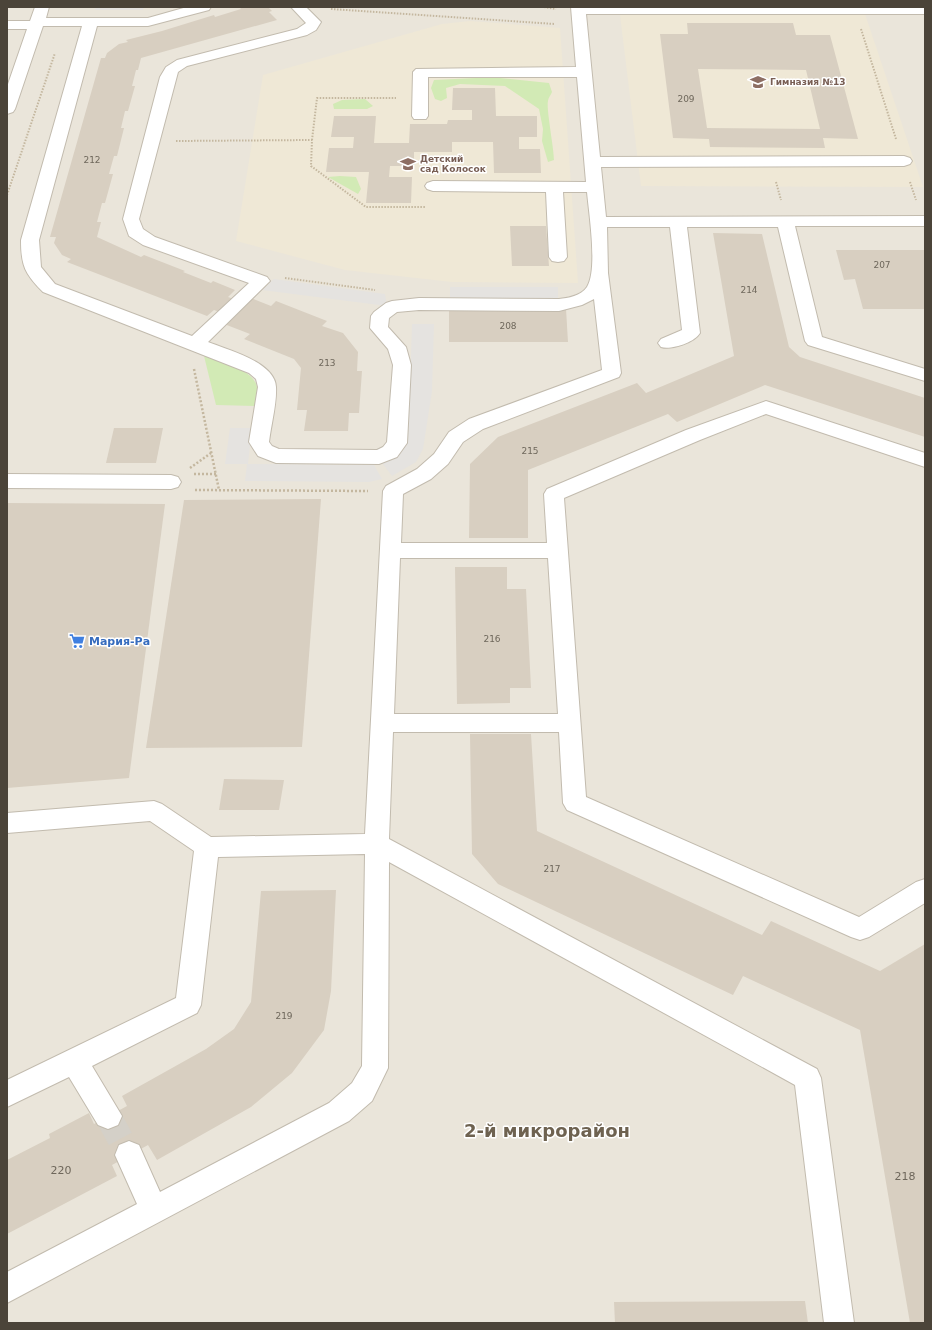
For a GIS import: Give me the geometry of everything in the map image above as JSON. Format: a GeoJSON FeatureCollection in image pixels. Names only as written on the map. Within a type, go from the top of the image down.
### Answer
{"type":"FeatureCollection","features":[{"type":"Feature","properties":{"kind":"street"},"geometry":{"type":"LineString","coordinates":[[7,109],[42,7]]}},
{"type":"Feature","properties":{"kind":"street"},"geometry":{"type":"LineString","coordinates":[[7,25],[91,22],[116,16],[148,22],[204,7]]}},
{"type":"Feature","properties":{"kind":"street"},"geometry":{"type":"LineString","coordinates":[[195,344],[261,281],[149,241],[135,232],[131,219],[171,70],[182,63],[302,32],[311,27],[314,22],[298,7]]}},
{"type":"Feature","properties":{"kind":"street"},"geometry":{"type":"LineString","coordinates":[[7,1288],[153,1209],[339,1112],[362,1092],[375,1068],[377,844],[393,491],[424,474],[441,459],[456,437],[476,424],[612,373],[600,273],[598,222],[579,14],[644,8],[925,10]]}},
{"type":"Feature","properties":{"kind":"street"},"geometry":{"type":"LineString","coordinates":[[91,22],[30,240],[32,272],[49,288],[256,369],[265,377],[267,387],[260,442],[265,451],[276,456],[378,457],[390,452],[397,443],[402,365],[397,347],[379,328],[380,316],[392,307],[419,304],[559,305],[578,301],[592,293],[598,284],[600,273]]}},
{"type":"Feature","properties":{"kind":"street"},"geometry":{"type":"LineString","coordinates":[[420,116],[421,72],[584,72]]}},
{"type":"Feature","properties":{"kind":"street"},"geometry":{"type":"LineString","coordinates":[[592,162],[904,161]]}},
{"type":"Feature","properties":{"kind":"street"},"geometry":{"type":"LineString","coordinates":[[433,186],[594,186]]}},
{"type":"Feature","properties":{"kind":"street"},"geometry":{"type":"LineString","coordinates":[[554,187],[558,257]]}},
{"type":"Feature","properties":{"kind":"street"},"geometry":{"type":"LineString","coordinates":[[785,221],[814,340],[925,375]]}},
{"type":"Feature","properties":{"kind":"street"},"geometry":{"type":"LineString","coordinates":[[598,222],[924,221]]}},
{"type":"Feature","properties":{"kind":"street"},"geometry":{"type":"LineString","coordinates":[[667,343],[692,333],[678,222]]}},
{"type":"Feature","properties":{"kind":"street"},"geometry":{"type":"LineString","coordinates":[[925,460],[766,407],[693,435],[554,494],[575,803],[860,930],[925,890]]}},
{"type":"Feature","properties":{"kind":"street"},"geometry":{"type":"LineString","coordinates":[[7,481],[176,478]]}},
{"type":"Feature","properties":{"kind":"street"},"geometry":{"type":"LineString","coordinates":[[391,551],[558,550]]}},
{"type":"Feature","properties":{"kind":"street"},"geometry":{"type":"LineString","coordinates":[[383,723],[569,723]]}},
{"type":"Feature","properties":{"kind":"street"},"geometry":{"type":"LineString","coordinates":[[7,823],[154,811],[207,847],[377,844],[808,1078],[839,1323]]}},
{"type":"Feature","properties":{"kind":"street"},"geometry":{"type":"LineString","coordinates":[[7,1094],[75,1062],[188,1005],[207,847]]}},
{"type":"Feature","properties":{"kind":"street"},"geometry":{"type":"LineString","coordinates":[[75,1062],[108,1116]]}},
{"type":"Feature","properties":{"kind":"street"},"geometry":{"type":"LineString","coordinates":[[129,1155],[153,1209]]}},
{"type":"Feature","properties":{"kind":"path"},"geometry":{"type":"LineString","coordinates":[[324,8],[579,14]]}},
{"type":"Feature","properties":{"kind":"path"},"geometry":{"type":"LineString","coordinates":[[855,10],[924,221]]}},
{"type":"Feature","properties":{"kind":"path"},"geometry":{"type":"LineString","coordinates":[[7,194],[66,22]]}},
{"type":"Feature","properties":{"kind":"path"},"geometry":{"type":"LineString","coordinates":[[421,98],[317,98],[312,140],[311,166],[366,207],[432,207],[433,186]]}},
{"type":"Feature","properties":{"kind":"path"},"geometry":{"type":"LineString","coordinates":[[152,142],[312,140]]}},
{"type":"Feature","properties":{"kind":"path"},"geometry":{"type":"LineString","coordinates":[[772,162],[785,221]]}},
{"type":"Feature","properties":{"kind":"path"},"geometry":{"type":"LineString","coordinates":[[261,281],[268,276],[375,290]]}},
{"type":"Feature","properties":{"kind":"path"},"geometry":{"type":"LineString","coordinates":[[195,344],[190,349],[219,490]]}},
{"type":"Feature","properties":{"kind":"path"},"geometry":{"type":"LineString","coordinates":[[211,452],[176,478],[170,490],[393,491]]}},
{"type":"Feature","properties":{"kind":"path"},"geometry":{"type":"LineString","coordinates":[[176,478],[216,474]]}},
{"type":"Feature","properties":{"kind":"shaded area"},"geometry":{"type":"Polygon","coordinates":[[[7,7],[925,7],[925,1323],[7,1323],[7,7]]]}},
{"type":"Feature","properties":{"kind":"shaded area"},"geometry":{"type":"Polygon","coordinates":[[[96,7],[144,7],[143,10],[95,10],[96,7]]]}},
{"type":"Feature","properties":{"kind":"shaded area","name":"Гимназия №13"},"geometry":{"type":"Polygon","coordinates":[[[619,7],[925,7],[925,14],[865,14],[923,187],[641,186],[619,7]]]}},
{"type":"Feature","properties":{"kind":"shaded area","name":"Детский сад Колосок"},"geometry":{"type":"Polygon","coordinates":[[[470,21],[560,28],[578,283],[452,282],[345,270],[236,241],[263,75],[442,24],[470,21]]]}},
{"type":"Feature","properties":{"kind":"shaded area"},"geometry":{"type":"Polygon","coordinates":[[[274,279],[385,294],[387,306],[262,290],[274,279]]]}},
{"type":"Feature","properties":{"kind":"shaded area"},"geometry":{"type":"Polygon","coordinates":[[[450,287],[558,287],[558,298],[450,298],[450,287]]]}},
{"type":"Feature","properties":{"kind":"shaded area"},"geometry":{"type":"Polygon","coordinates":[[[412,324],[434,324],[432,391],[423,449],[416,462],[392,476],[380,460],[403,444],[410,390],[412,324]]]}},
{"type":"Feature","properties":{"kind":"shaded area"},"geometry":{"type":"Polygon","coordinates":[[[230,428],[252,428],[248,464],[374,465],[382,479],[369,482],[245,481],[247,464],[225,464],[230,428]]]}},
{"type":"Feature","properties":{"kind":"green space"},"geometry":{"type":"Polygon","coordinates":[[[500,78],[549,83],[552,92],[548,100],[548,111],[554,160],[548,162],[542,141],[543,129],[539,109],[505,86],[460,84],[446,88],[447,98],[441,101],[435,99],[431,88],[434,80],[500,78]]]}},
{"type":"Feature","properties":{"kind":"green space"},"geometry":{"type":"Polygon","coordinates":[[[365,99],[373,106],[367,109],[334,109],[333,104],[342,100],[365,99]]]}},
{"type":"Feature","properties":{"kind":"green space"},"geometry":{"type":"Polygon","coordinates":[[[328,177],[356,177],[361,189],[358,194],[328,177]]]}},
{"type":"Feature","properties":{"kind":"green space"},"geometry":{"type":"Polygon","coordinates":[[[204,356],[235,367],[250,376],[255,382],[257,388],[255,406],[216,405],[204,356]]]}},
{"type":"Feature","properties":{"kind":"building"},"geometry":{"type":"Polygon","coordinates":[[[244,7],[268,7],[272,11],[269,12],[277,20],[141,58],[132,86],[135,86],[128,111],[125,111],[121,128],[124,128],[117,156],[114,156],[109,174],[113,174],[105,203],[102,203],[97,222],[101,222],[97,237],[141,257],[144,255],[211,283],[213,281],[235,290],[228,297],[240,301],[246,296],[271,306],[276,301],[327,321],[322,326],[343,333],[358,352],[357,371],[362,371],[359,413],[349,413],[348,431],[304,431],[307,410],[297,410],[301,368],[294,359],[244,339],[250,334],[219,322],[227,315],[214,310],[207,316],[67,262],[71,259],[62,255],[54,243],[56,237],[50,237],[101,58],[105,58],[107,53],[119,44],[128,42],[126,40],[214,15],[215,17],[244,7]]]}},
{"type":"Feature","properties":{"kind":"building"},"geometry":{"type":"Polygon","coordinates":[[[687,23],[793,23],[796,35],[830,35],[858,139],[823,138],[825,148],[710,147],[709,139],[673,138],[660,34],[688,34],[687,23]],[[698,69],[707,128],[820,129],[806,70],[698,69]]]}},
{"type":"Feature","properties":{"kind":"building"},"geometry":{"type":"Polygon","coordinates":[[[453,88],[495,88],[496,116],[537,116],[537,137],[519,137],[519,149],[540,149],[541,173],[494,173],[493,142],[452,142],[452,152],[414,152],[414,166],[390,166],[389,177],[412,177],[411,203],[366,203],[369,172],[326,172],[329,148],[353,148],[354,137],[331,137],[334,116],[376,116],[374,143],[409,143],[410,124],[447,124],[448,120],[472,120],[472,110],[452,110],[453,88]]]}},
{"type":"Feature","properties":{"kind":"building"},"geometry":{"type":"Polygon","coordinates":[[[510,226],[546,226],[549,266],[512,266],[510,226]]]}},
{"type":"Feature","properties":{"kind":"building"},"geometry":{"type":"Polygon","coordinates":[[[713,233],[762,234],[789,347],[800,357],[925,398],[925,437],[765,385],[677,422],[668,414],[528,470],[528,538],[469,538],[470,464],[498,437],[637,383],[646,393],[734,356],[713,233]]]}},
{"type":"Feature","properties":{"kind":"building"},"geometry":{"type":"Polygon","coordinates":[[[836,250],[925,250],[925,309],[863,309],[855,279],[844,280],[836,250]]]}},
{"type":"Feature","properties":{"kind":"building"},"geometry":{"type":"Polygon","coordinates":[[[449,309],[566,309],[568,342],[449,342],[449,309]]]}},
{"type":"Feature","properties":{"kind":"building"},"geometry":{"type":"Polygon","coordinates":[[[114,428],[163,428],[156,463],[106,463],[114,428]]]}},
{"type":"Feature","properties":{"kind":"building"},"geometry":{"type":"Polygon","coordinates":[[[321,499],[302,747],[146,748],[184,500],[321,499]]]}},
{"type":"Feature","properties":{"kind":"building","name":"Мария-Ра"},"geometry":{"type":"Polygon","coordinates":[[[7,503],[165,504],[129,778],[7,788],[7,503]]]}},
{"type":"Feature","properties":{"kind":"building"},"geometry":{"type":"Polygon","coordinates":[[[455,567],[507,567],[507,589],[526,589],[531,688],[510,688],[510,703],[457,704],[455,567]]]}},
{"type":"Feature","properties":{"kind":"building"},"geometry":{"type":"Polygon","coordinates":[[[470,734],[531,734],[537,831],[762,935],[771,921],[880,971],[925,944],[925,1323],[910,1323],[860,1030],[743,976],[733,995],[498,884],[472,854],[470,734]]]}},
{"type":"Feature","properties":{"kind":"building"},"geometry":{"type":"Polygon","coordinates":[[[224,779],[284,780],[279,810],[219,810],[224,779]]]}},
{"type":"Feature","properties":{"kind":"building"},"geometry":{"type":"Polygon","coordinates":[[[336,890],[331,991],[324,1030],[292,1073],[251,1107],[157,1160],[148,1145],[112,1165],[117,1176],[7,1234],[7,1160],[50,1138],[49,1134],[89,1113],[94,1124],[127,1106],[122,1096],[206,1049],[234,1029],[251,1002],[261,891],[336,890]]]}},
{"type":"Feature","properties":{"kind":"building"},"geometry":{"type":"Polygon","coordinates":[[[805,1301],[808,1323],[615,1323],[614,1302],[805,1301]]]}},
{"type":"Feature","properties":{"kind":"tunnel"},"geometry":{"type":"LineString","coordinates":[[108,1116],[129,1155]]}},
{"type":"Feature","properties":{"kind":"place","name":"Гимназия №13"},"geometry":{"type":"Point","coordinates":[758,82]}},
{"type":"Feature","properties":{"kind":"place","name":"Детский сад Колосок"},"geometry":{"type":"Point","coordinates":[408,164]}},
{"type":"Feature","properties":{"kind":"place","name":"Мария-Ра"},"geometry":{"type":"Point","coordinates":[77,641]}},
{"type":"Feature","properties":{"kind":"district","name":"2-й микрорайон"},"geometry":{"type":"Point","coordinates":[547,1130]}}]}
